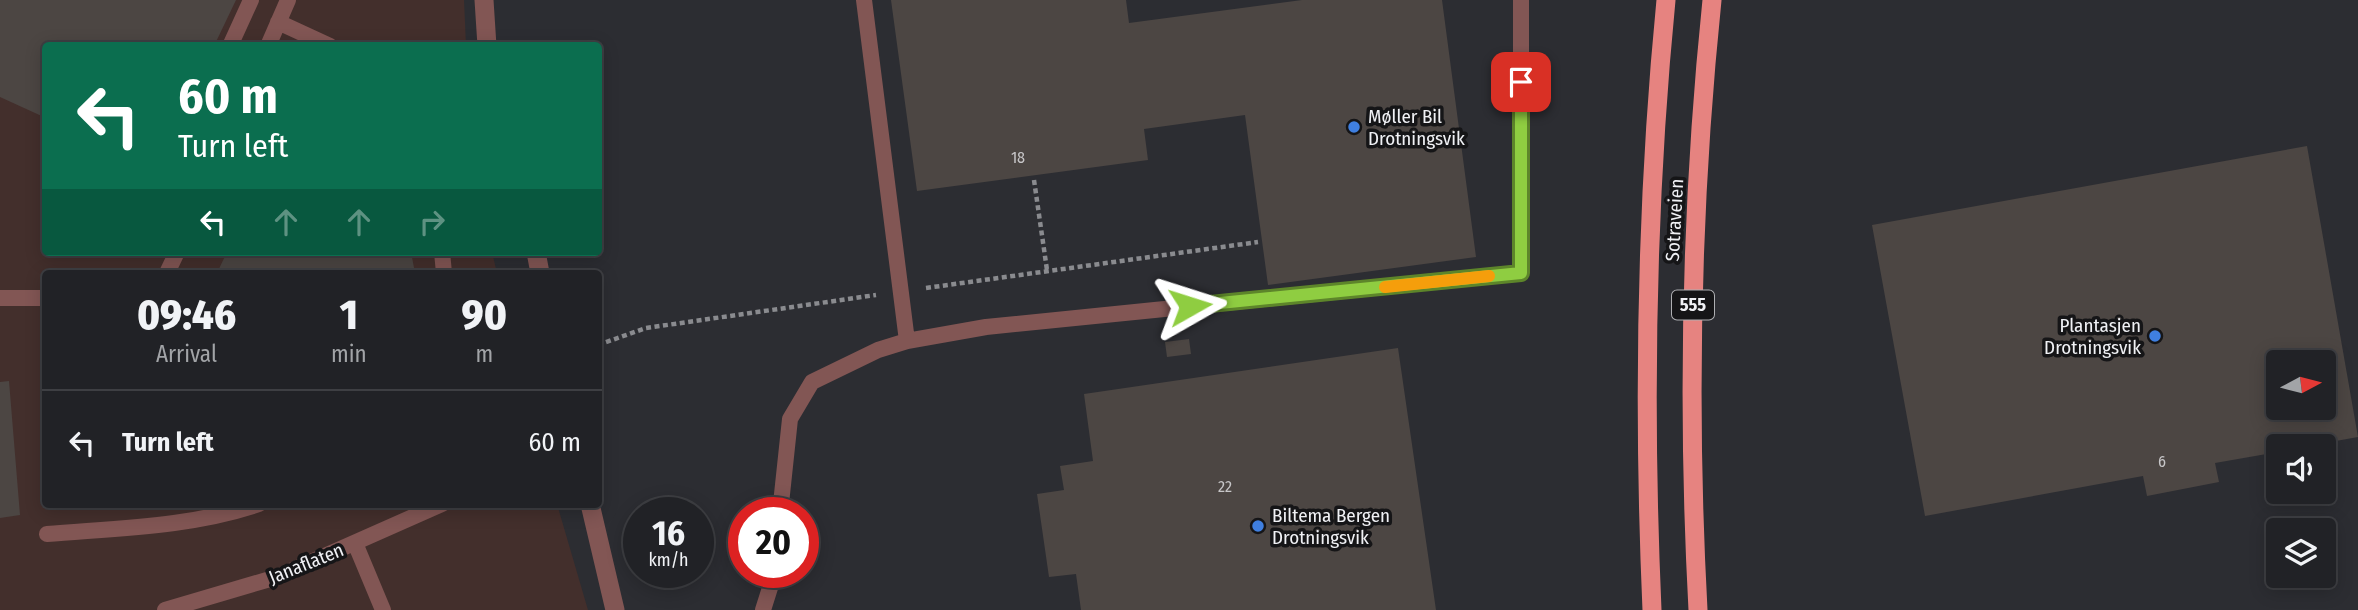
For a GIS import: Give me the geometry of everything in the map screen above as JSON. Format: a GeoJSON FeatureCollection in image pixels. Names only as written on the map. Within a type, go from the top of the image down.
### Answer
{"type":"FeatureCollection","features":[{"type":"Feature","properties":{"kind":"highway","name":"Sotraveien"},"geometry":{"type":"LineString","coordinates":[[1652,610],[1647,495],[1646,359],[1658,87],[1666,0]]}},
{"type":"Feature","properties":{"kind":"highway","name":"Sotraveien"},"geometry":{"type":"LineString","coordinates":[[1698,610],[1692,498],[1691,359],[1704,79],[1712,0]]}},
{"type":"Feature","properties":{"kind":"street"},"geometry":{"type":"LineString","coordinates":[[484,0],[487,42]]}},
{"type":"Feature","properties":{"kind":"street"},"geometry":{"type":"LineString","coordinates":[[591,508],[615,610]]}},
{"type":"Feature","properties":{"kind":"lane"},"geometry":{"type":"LineString","coordinates":[[232,42],[251,0]]}},
{"type":"Feature","properties":{"kind":"lane"},"geometry":{"type":"LineString","coordinates":[[270,42],[288,0]]}},
{"type":"Feature","properties":{"kind":"lane"},"geometry":{"type":"LineString","coordinates":[[864,0],[907,341]]}},
{"type":"Feature","properties":{"kind":"lane"},"geometry":{"type":"LineString","coordinates":[[782,497],[790,419],[811,382],[878,350],[907,341],[986,327],[1521,273],[1521,0]]}},
{"type":"Feature","properties":{"kind":"lane"},"geometry":{"type":"LineString","coordinates":[[278,22],[321,42]]}},
{"type":"Feature","properties":{"kind":"lane"},"geometry":{"type":"LineString","coordinates":[[0,298],[42,298]]}},
{"type":"Feature","properties":{"kind":"lane"},"geometry":{"type":"LineString","coordinates":[[47,534],[185,522],[224,516],[247,508]]}},
{"type":"Feature","properties":{"kind":"lane","name":"Janaflaten"},"geometry":{"type":"LineString","coordinates":[[165,610],[277,577],[433,508]]}},
{"type":"Feature","properties":{"kind":"lane"},"geometry":{"type":"LineString","coordinates":[[355,544],[383,610]]}},
{"type":"Feature","properties":{"kind":"lane"},"geometry":{"type":"LineString","coordinates":[[763,610],[770,588]]}},
{"type":"Feature","properties":{"kind":"path"},"geometry":{"type":"LineString","coordinates":[[1034,180],[1047,270]]}},
{"type":"Feature","properties":{"kind":"shaded area"},"geometry":{"type":"Polygon","coordinates":[[[0,0],[464,0],[466,42],[42,42],[42,256],[493,256],[496,270],[42,270],[42,508],[558,508],[588,610],[0,610],[0,0]]]}},
{"type":"Feature","properties":{"kind":"building"},"geometry":{"type":"Polygon","coordinates":[[[0,0],[236,0],[216,42],[42,42],[42,116],[0,97],[0,0]]]}},
{"type":"Feature","properties":{"kind":"building"},"geometry":{"type":"Polygon","coordinates":[[[891,0],[1126,0],[1129,23],[1302,0],[1442,0],[1476,257],[1268,285],[1245,115],[1144,129],[1148,160],[917,191],[891,0]]]}},
{"type":"Feature","properties":{"kind":"building"},"geometry":{"type":"Polygon","coordinates":[[[2307,146],[2358,437],[2336,441],[2336,434],[2266,434],[2266,454],[2215,463],[2219,482],[2147,496],[2143,476],[1925,516],[1872,225],[2307,146]]]}},
{"type":"Feature","properties":{"kind":"building"},"geometry":{"type":"Polygon","coordinates":[[[225,256],[412,256],[414,270],[218,270],[225,256]]]}},
{"type":"Feature","properties":{"kind":"building"},"geometry":{"type":"Polygon","coordinates":[[[1189,339],[1191,354],[1167,357],[1165,342],[1189,339]]]}},
{"type":"Feature","properties":{"kind":"building"},"geometry":{"type":"Polygon","coordinates":[[[1398,348],[1436,610],[1081,610],[1076,574],[1049,577],[1037,494],[1064,490],[1060,466],[1093,461],[1084,394],[1398,348]]]}},
{"type":"Feature","properties":{"kind":"building"},"geometry":{"type":"Polygon","coordinates":[[[9,381],[20,515],[0,518],[0,382],[9,381]]]}},
{"type":"Feature","properties":{"kind":"slow traffic"},"geometry":{"type":"LineString","coordinates":[[1385,287],[1489,276]]}},
{"type":"Feature","properties":{"kind":"place","name":"Møller Bil Drotningsvik"},"geometry":{"type":"Point","coordinates":[1354,127]}},
{"type":"Feature","properties":{"kind":"place","name":"Plantasjen Drotningsvik"},"geometry":{"type":"Point","coordinates":[2155,336]}},
{"type":"Feature","properties":{"kind":"place","name":"Biltema Bergen Drotningsvik"},"geometry":{"type":"Point","coordinates":[1258,526]}},
{"type":"Feature","properties":{"kind":"route"},"geometry":{"type":"LineString","coordinates":[[1190,306],[1521,273],[1521,82]]}}]}
